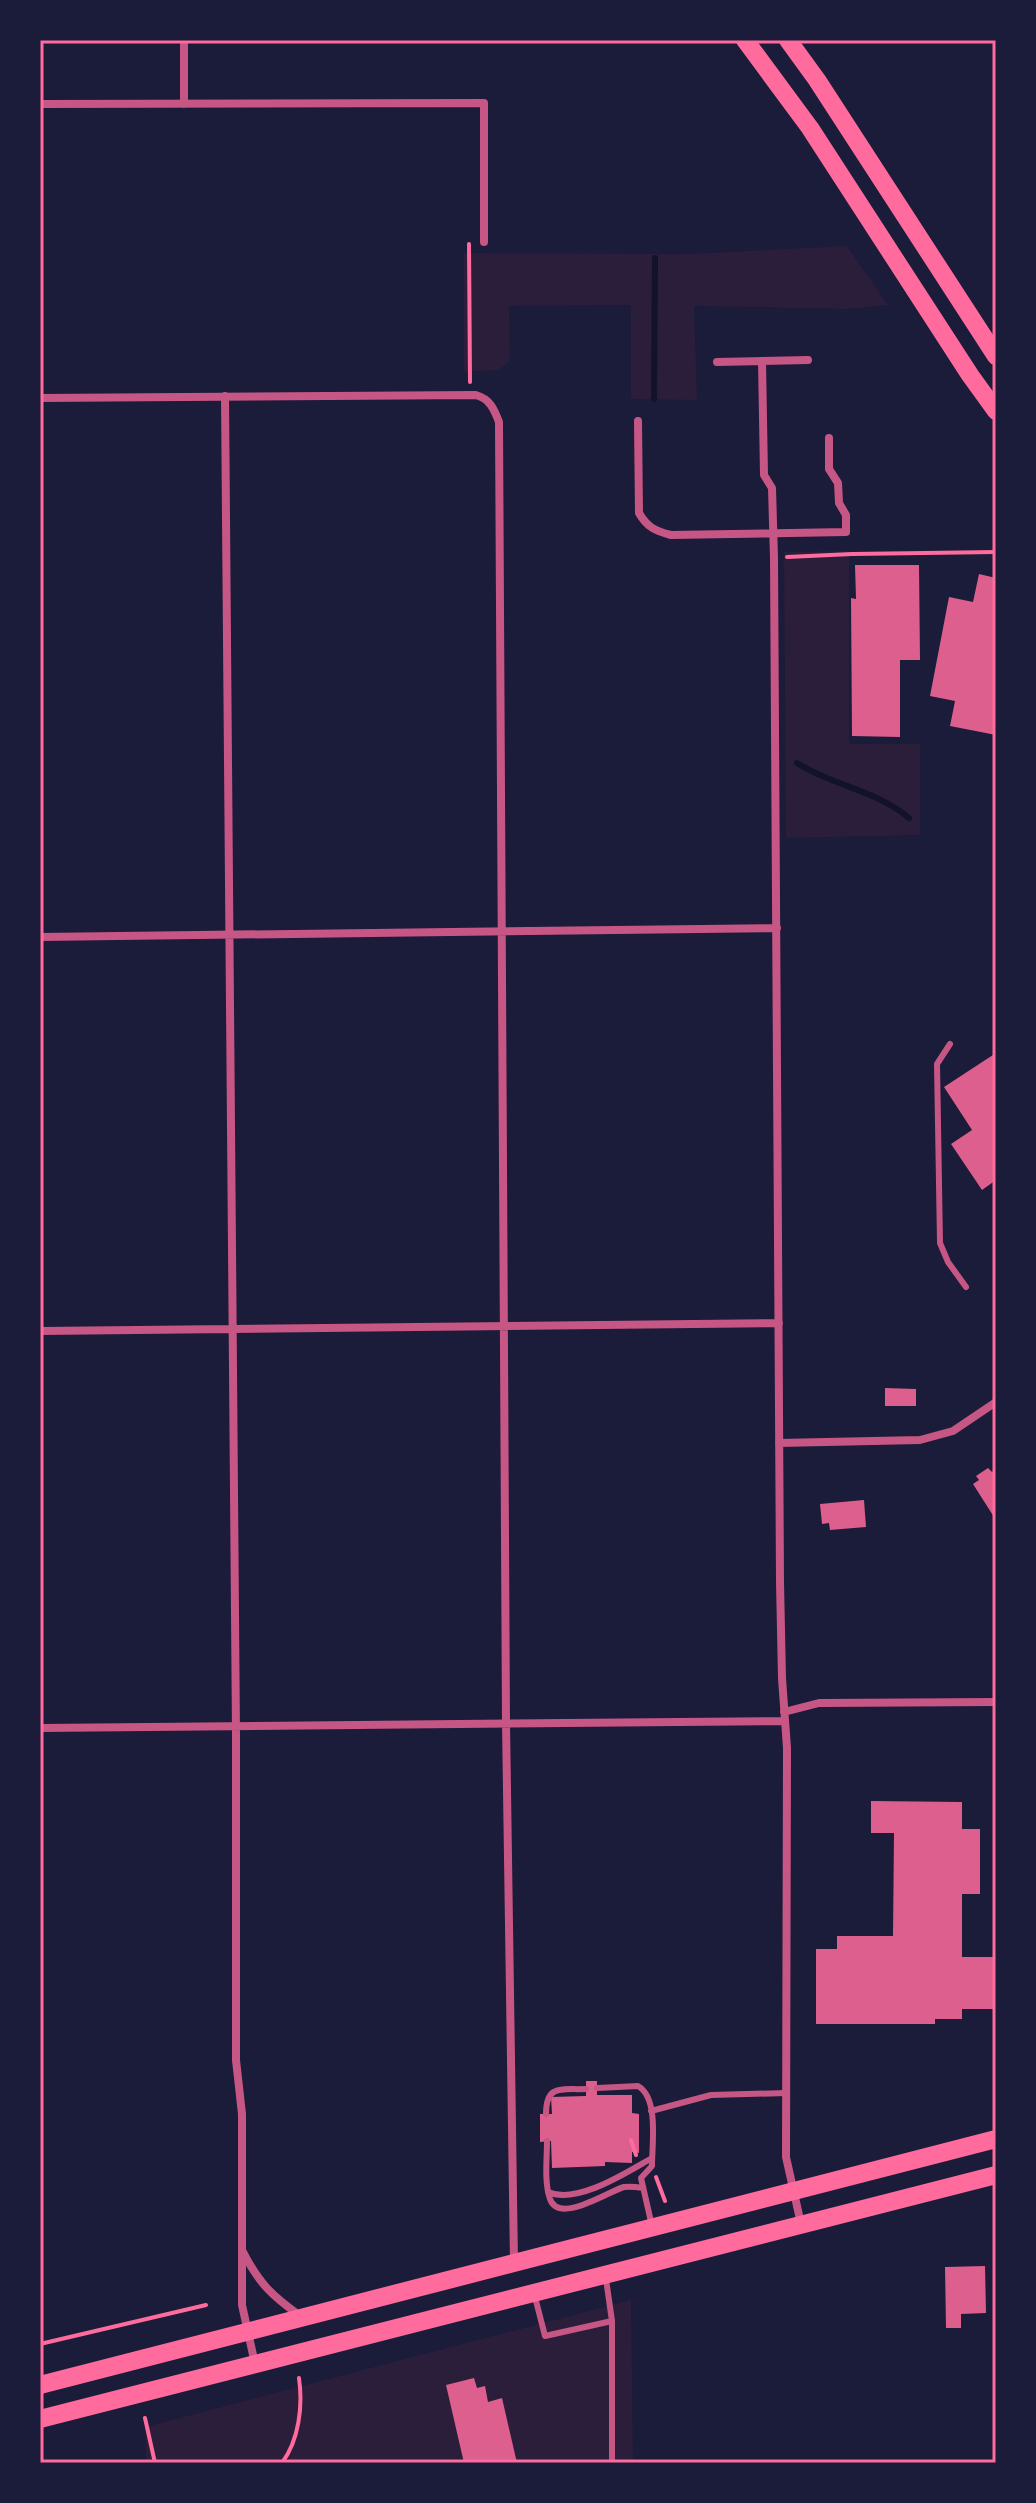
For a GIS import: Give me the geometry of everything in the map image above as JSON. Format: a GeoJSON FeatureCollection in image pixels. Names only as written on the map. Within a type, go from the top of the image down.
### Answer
{"type":"FeatureCollection","features":[{"type":"Feature","properties":{"kind":"main road"},"geometry":{"type":"LineString","coordinates":[[745,40],[810,128],[962,364],[996,411]]}},
{"type":"Feature","properties":{"kind":"main road"},"geometry":{"type":"LineString","coordinates":[[788,40],[996,356]]}},
{"type":"Feature","properties":{"kind":"main road"},"geometry":{"type":"LineString","coordinates":[[40,2385],[996,2139]]}},
{"type":"Feature","properties":{"kind":"main road"},"geometry":{"type":"LineString","coordinates":[[40,2419],[996,2175]]}},
{"type":"Feature","properties":{"kind":"street"},"geometry":{"type":"LineString","coordinates":[[184,40],[184,104]]}},
{"type":"Feature","properties":{"kind":"street"},"geometry":{"type":"LineString","coordinates":[[40,104],[484,103],[484,242]]}},
{"type":"Feature","properties":{"kind":"street"},"geometry":{"type":"LineString","coordinates":[[717,362],[808,360]]}},
{"type":"Feature","properties":{"kind":"street"},"geometry":{"type":"LineString","coordinates":[[762,361],[764,475],[772,488],[774,558],[779,1443],[788,2047],[786,2157],[801,2225]]}},
{"type":"Feature","properties":{"kind":"street"},"geometry":{"type":"LineString","coordinates":[[40,398],[460,394],[484,397],[494,407],[499,422],[506,1723],[514,2263]]}},
{"type":"Feature","properties":{"kind":"street"},"geometry":{"type":"LineString","coordinates":[[225,396],[236,2060],[242,2114],[242,2305],[255,2365]]}},
{"type":"Feature","properties":{"kind":"street"},"geometry":{"type":"LineString","coordinates":[[638,421],[639,513],[646,525],[657,532],[671,535],[846,532],[846,515],[839,503],[838,483],[829,469],[829,438]]}},
{"type":"Feature","properties":{"kind":"street"},"geometry":{"type":"LineString","coordinates":[[40,937],[777,928]]}},
{"type":"Feature","properties":{"kind":"street"},"geometry":{"type":"LineString","coordinates":[[40,1331],[779,1323]]}},
{"type":"Feature","properties":{"kind":"street"},"geometry":{"type":"LineString","coordinates":[[779,1443],[920,1440],[953,1431],[996,1402]]}},
{"type":"Feature","properties":{"kind":"street"},"geometry":{"type":"LineString","coordinates":[[40,1728],[784,1717],[819,1703],[996,1702]]}},
{"type":"Feature","properties":{"kind":"street"},"geometry":{"type":"LineString","coordinates":[[242,2251],[268,2292],[303,2318]]}},
{"type":"Feature","properties":{"kind":"lane"},"geometry":{"type":"LineString","coordinates":[[950,1044],[937,1064],[940,1243],[948,1262],[966,1287]]}},
{"type":"Feature","properties":{"kind":"lane"},"geometry":{"type":"LineString","coordinates":[[597,2088],[641,2087],[647,2096],[651,2111],[652,2162],[642,2175],[652,2229]]}},
{"type":"Feature","properties":{"kind":"lane"},"geometry":{"type":"LineString","coordinates":[[546,2114],[546,2101],[555,2090],[586,2089]]}},
{"type":"Feature","properties":{"kind":"lane"},"geometry":{"type":"LineString","coordinates":[[651,2111],[711,2095],[786,2093]]}},
{"type":"Feature","properties":{"kind":"lane"},"geometry":{"type":"LineString","coordinates":[[547,2141],[548,2192],[553,2204],[562,2209],[600,2199],[625,2187],[643,2188]]}},
{"type":"Feature","properties":{"kind":"lane"},"geometry":{"type":"LineString","coordinates":[[548,2192],[564,2196],[600,2186],[652,2162]]}},
{"type":"Feature","properties":{"kind":"lane"},"geometry":{"type":"LineString","coordinates":[[605,2275],[612,2321],[612,2463]]}},
{"type":"Feature","properties":{"kind":"lane"},"geometry":{"type":"LineString","coordinates":[[534,2293],[545,2336],[612,2321]]}},
{"type":"Feature","properties":{"kind":"path"},"geometry":{"type":"LineString","coordinates":[[470,382],[469,242],[484,242]]}},
{"type":"Feature","properties":{"kind":"path"},"geometry":{"type":"LineString","coordinates":[[774,558],[996,552]]}},
{"type":"Feature","properties":{"kind":"path"},"geometry":{"type":"LineString","coordinates":[[631,2140],[637,2160]]}},
{"type":"Feature","properties":{"kind":"path"},"geometry":{"type":"LineString","coordinates":[[656,2175],[665,2201]]}},
{"type":"Feature","properties":{"kind":"path"},"geometry":{"type":"LineString","coordinates":[[40,2344],[206,2305]]}},
{"type":"Feature","properties":{"kind":"path"},"geometry":{"type":"LineString","coordinates":[[282,2463],[295,2437],[303,2400],[299,2378]]}},
{"type":"Feature","properties":{"kind":"path"},"geometry":{"type":"LineString","coordinates":[[145,2418],[155,2463]]}},
{"type":"Feature","properties":{"kind":"shaded area"},"geometry":{"type":"Polygon","coordinates":[[[847,246],[888,305],[848,309],[694,306],[697,400],[631,399],[631,305],[509,306],[510,361],[498,370],[464,372],[464,253],[690,254],[847,246]]]}},
{"type":"Feature","properties":{"kind":"shaded area"},"geometry":{"type":"Polygon","coordinates":[[[849,551],[849,744],[920,744],[920,835],[786,838],[784,552],[849,551]]]}},
{"type":"Feature","properties":{"kind":"shaded area"},"geometry":{"type":"Polygon","coordinates":[[[631,2300],[633,2463],[146,2463],[145,2427],[631,2300]]]}},
{"type":"Feature","properties":{"kind":"building"},"geometry":{"type":"Polygon","coordinates":[[[855,565],[919,565],[920,660],[900,660],[900,737],[852,736],[851,598],[856,599],[855,565]]]}},
{"type":"Feature","properties":{"kind":"building"},"geometry":{"type":"Polygon","coordinates":[[[979,574],[996,578],[996,735],[950,726],[955,701],[930,696],[949,597],[973,602],[979,574]]]}},
{"type":"Feature","properties":{"kind":"building"},"geometry":{"type":"Polygon","coordinates":[[[996,1053],[996,1180],[982,1190],[951,1144],[972,1130],[944,1087],[996,1053]]]}},
{"type":"Feature","properties":{"kind":"building"},"geometry":{"type":"Polygon","coordinates":[[[885,1388],[916,1389],[916,1406],[885,1406],[885,1388]]]}},
{"type":"Feature","properties":{"kind":"building"},"geometry":{"type":"Polygon","coordinates":[[[988,1468],[992,1472],[996,1469],[994,1517],[973,1484],[979,1480],[976,1476],[988,1468]]]}},
{"type":"Feature","properties":{"kind":"building"},"geometry":{"type":"Polygon","coordinates":[[[864,1500],[866,1527],[830,1530],[829,1523],[822,1524],[820,1504],[864,1500]]]}},
{"type":"Feature","properties":{"kind":"building"},"geometry":{"type":"Polygon","coordinates":[[[871,1801],[962,1802],[962,1829],[980,1829],[980,1894],[962,1894],[962,1957],[996,1957],[996,2009],[962,2009],[962,2019],[935,2019],[935,2024],[816,2024],[816,1949],[837,1949],[837,1936],[893,1936],[894,1833],[871,1833],[871,1801]]]}},
{"type":"Feature","properties":{"kind":"building"},"geometry":{"type":"Polygon","coordinates":[[[586,2081],[597,2081],[597,2095],[632,2095],[632,2113],[639,2114],[639,2153],[632,2152],[632,2163],[605,2162],[605,2166],[552,2168],[551,2141],[540,2142],[540,2114],[552,2114],[551,2097],[586,2096],[586,2081]]]}},
{"type":"Feature","properties":{"kind":"building"},"geometry":{"type":"Polygon","coordinates":[[[993,2226],[996,2226],[996,2278],[993,2278],[993,2226]]]}},
{"type":"Feature","properties":{"kind":"building"},"geometry":{"type":"Polygon","coordinates":[[[985,2266],[986,2313],[961,2314],[961,2328],[946,2328],[945,2267],[985,2266]]]}},
{"type":"Feature","properties":{"kind":"building"},"geometry":{"type":"Polygon","coordinates":[[[474,2378],[477,2388],[485,2386],[488,2402],[502,2398],[517,2463],[464,2463],[446,2385],[474,2378]]]}},
{"type":"Feature","properties":{"kind":"waterway"},"geometry":{"type":"LineString","coordinates":[[654,399],[655,258]]}},
{"type":"Feature","properties":{"kind":"waterway"},"geometry":{"type":"LineString","coordinates":[[797,763],[869,794],[909,818]]}}]}
